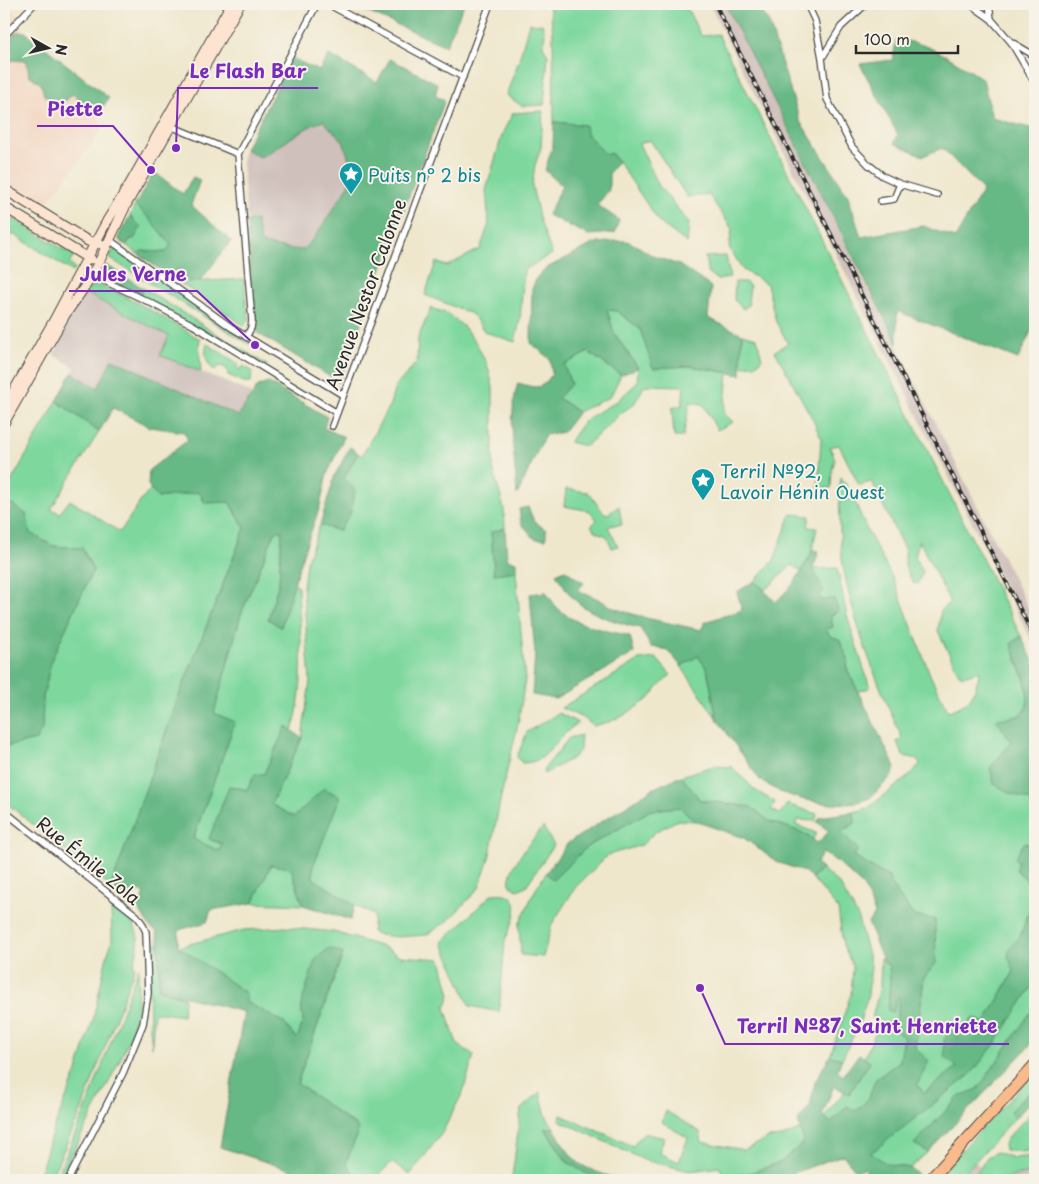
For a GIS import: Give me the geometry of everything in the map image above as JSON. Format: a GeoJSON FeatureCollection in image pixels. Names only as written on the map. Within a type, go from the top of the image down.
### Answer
{"type":"FeatureCollection","features":[{"type":"Feature","properties":{"kind":"highway"},"geometry":{"type":"LineString","coordinates":[[928,1180],[1035,1065]]}},
{"type":"Feature","properties":{"kind":"main road"},"geometry":{"type":"LineString","coordinates":[[4,408],[126,205],[231,4]]}},
{"type":"Feature","properties":{"kind":"main road"},"geometry":{"type":"LineString","coordinates":[[4,423],[92,264],[125,192],[240,4]]}},
{"type":"Feature","properties":{"kind":"main road"},"geometry":{"type":"LineString","coordinates":[[4,190],[88,241],[103,242]]}},
{"type":"Feature","properties":{"kind":"main road"},"geometry":{"type":"LineString","coordinates":[[4,207],[92,264]]}},
{"type":"Feature","properties":{"kind":"street"},"geometry":{"type":"LineString","coordinates":[[4,36],[34,4]]}},
{"type":"Feature","properties":{"kind":"street"},"geometry":{"type":"LineString","coordinates":[[246,337],[251,328],[252,321],[238,154],[317,4]]}},
{"type":"Feature","properties":{"kind":"street"},"geometry":{"type":"LineString","coordinates":[[328,4],[463,77]]}},
{"type":"Feature","properties":{"kind":"street","name":"Avenue Nestor Calonne"},"geometry":{"type":"LineString","coordinates":[[332,426],[490,4]]}},
{"type":"Feature","properties":{"kind":"street"},"geometry":{"type":"LineString","coordinates":[[808,4],[815,21],[827,99],[852,147],[869,165],[883,176],[900,184],[937,195]]}},
{"type":"Feature","properties":{"kind":"street"},"geometry":{"type":"LineString","coordinates":[[858,4],[866,4]]}},
{"type":"Feature","properties":{"kind":"street"},"geometry":{"type":"LineString","coordinates":[[822,58],[841,27],[866,4]]}},
{"type":"Feature","properties":{"kind":"street"},"geometry":{"type":"LineString","coordinates":[[970,4],[991,19],[1011,42],[1035,83]]}},
{"type":"Feature","properties":{"kind":"street"},"geometry":{"type":"LineString","coordinates":[[989,4],[991,19]]}},
{"type":"Feature","properties":{"kind":"street"},"geometry":{"type":"LineString","coordinates":[[1011,42],[1035,56]]}},
{"type":"Feature","properties":{"kind":"street"},"geometry":{"type":"LineString","coordinates":[[167,125],[238,154]]}},
{"type":"Feature","properties":{"kind":"street"},"geometry":{"type":"LineString","coordinates":[[881,201],[894,198],[900,184]]}},
{"type":"Feature","properties":{"kind":"street"},"geometry":{"type":"LineString","coordinates":[[103,242],[246,337],[343,396]]}},
{"type":"Feature","properties":{"kind":"street"},"geometry":{"type":"LineString","coordinates":[[92,264],[149,302],[193,325],[337,413]]}},
{"type":"Feature","properties":{"kind":"street","name":"Rue Émile Zola"},"geometry":{"type":"LineString","coordinates":[[4,811],[137,916],[144,926],[147,938],[148,994],[143,1024],[123,1073],[68,1180]]}},
{"type":"Feature","properties":{"kind":"shaded area"},"geometry":{"type":"Polygon","coordinates":[[[4,4],[17,14],[20,28],[109,98],[99,112],[100,132],[45,205],[40,201],[35,203],[4,183],[4,4]]]}},
{"type":"Feature","properties":{"kind":"shaded area"},"geometry":{"type":"Polygon","coordinates":[[[709,4],[725,4],[1035,621],[1035,647],[709,4]]]}},
{"type":"Feature","properties":{"kind":"shaded area"},"geometry":{"type":"Polygon","coordinates":[[[324,121],[343,141],[350,162],[349,185],[314,238],[301,250],[260,243],[256,220],[247,221],[242,162],[245,149],[260,157],[274,150],[295,134],[324,121]]]}},
{"type":"Feature","properties":{"kind":"shaded area"},"geometry":{"type":"Polygon","coordinates":[[[85,293],[169,336],[160,355],[247,391],[252,395],[238,417],[112,360],[98,388],[72,373],[75,367],[53,355],[61,342],[59,340],[85,293]]]}},
{"type":"Feature","properties":{"kind":"shaded area"},"geometry":{"type":"Polygon","coordinates":[[[1035,1159],[1035,1180],[951,1180],[959,1179],[975,1161],[981,1168],[1035,1159]]]}},
{"type":"Feature","properties":{"kind":"green space"},"geometry":{"type":"Polygon","coordinates":[[[366,4],[464,4],[446,46],[363,10],[366,4]]]}},
{"type":"Feature","properties":{"kind":"green space"},"geometry":{"type":"Polygon","coordinates":[[[549,4],[685,4],[701,36],[718,34],[1021,636],[1011,644],[1029,692],[1027,707],[1020,714],[1012,742],[990,768],[1010,793],[1035,802],[1035,845],[1024,843],[1016,870],[1026,879],[1031,890],[1031,906],[1020,937],[1010,947],[1014,971],[985,1023],[973,1018],[958,1038],[951,1030],[957,1067],[924,1093],[917,1085],[915,1049],[924,978],[936,963],[914,916],[891,885],[889,877],[854,856],[858,849],[841,832],[855,823],[854,812],[868,808],[909,776],[920,764],[914,758],[903,756],[897,742],[902,738],[876,677],[854,614],[841,550],[839,487],[841,477],[851,492],[866,528],[895,583],[931,677],[948,711],[968,701],[974,692],[980,671],[963,676],[959,674],[938,631],[941,610],[950,602],[919,540],[915,557],[923,572],[917,584],[913,583],[905,567],[905,551],[872,482],[859,485],[839,445],[830,447],[835,459],[831,488],[818,488],[821,438],[775,351],[788,343],[776,322],[767,284],[743,270],[729,247],[732,229],[709,195],[687,197],[650,140],[639,144],[659,186],[689,223],[687,243],[659,222],[618,161],[611,153],[606,155],[586,133],[585,125],[554,122],[553,32],[549,4]]]}},
{"type":"Feature","properties":{"kind":"green space"},"geometry":{"type":"Polygon","coordinates":[[[725,4],[757,4],[769,23],[800,121],[848,196],[861,237],[923,226],[955,238],[983,190],[942,148],[923,156],[894,143],[898,135],[860,64],[893,60],[896,40],[908,41],[931,48],[983,79],[992,118],[1035,128],[1035,323],[1018,359],[897,311],[897,343],[725,4]]]}},
{"type":"Feature","properties":{"kind":"green space"},"geometry":{"type":"Polygon","coordinates":[[[529,23],[542,24],[545,33],[543,46],[548,55],[544,105],[522,106],[506,95],[518,63],[529,23]]]}},
{"type":"Feature","properties":{"kind":"green space"},"geometry":{"type":"Polygon","coordinates":[[[16,32],[25,32],[109,98],[99,112],[73,94],[65,101],[51,100],[44,95],[41,84],[29,75],[27,61],[10,60],[4,68],[4,47],[16,32]]]}},
{"type":"Feature","properties":{"kind":"green space"},"geometry":{"type":"Polygon","coordinates":[[[329,55],[377,82],[390,59],[438,84],[435,96],[445,100],[339,382],[254,331],[247,221],[256,220],[261,243],[302,250],[314,238],[349,185],[350,162],[343,141],[323,121],[260,157],[245,149],[292,58],[319,71],[329,55]]]}},
{"type":"Feature","properties":{"kind":"green space"},"geometry":{"type":"Polygon","coordinates":[[[543,111],[541,148],[535,165],[532,186],[540,221],[552,254],[524,270],[520,320],[515,342],[485,332],[472,314],[425,295],[436,262],[447,266],[480,249],[489,224],[486,190],[503,132],[513,113],[543,111]]]}},
{"type":"Feature","properties":{"kind":"green space"},"geometry":{"type":"Polygon","coordinates":[[[554,122],[585,125],[586,133],[606,155],[610,153],[618,161],[609,173],[609,190],[597,205],[619,220],[615,233],[588,235],[548,215],[562,186],[545,170],[553,145],[554,122]]]}},
{"type":"Feature","properties":{"kind":"green space"},"geometry":{"type":"Polygon","coordinates":[[[154,172],[183,194],[193,177],[200,180],[191,205],[231,241],[200,281],[189,282],[181,270],[162,271],[138,254],[141,251],[166,252],[170,244],[148,217],[135,205],[154,172]]]}},
{"type":"Feature","properties":{"kind":"green space"},"geometry":{"type":"Polygon","coordinates":[[[135,205],[167,239],[170,244],[166,252],[141,251],[138,254],[126,245],[141,227],[130,216],[135,205]]]}},
{"type":"Feature","properties":{"kind":"green space"},"geometry":{"type":"Polygon","coordinates":[[[4,213],[74,256],[69,264],[75,268],[73,272],[13,234],[4,245],[4,213]]]}},
{"type":"Feature","properties":{"kind":"green space"},"geometry":{"type":"Polygon","coordinates":[[[130,216],[141,227],[134,239],[130,239],[126,245],[119,240],[119,235],[130,216]]]}},
{"type":"Feature","properties":{"kind":"green space"},"geometry":{"type":"Polygon","coordinates":[[[627,241],[653,256],[679,265],[711,287],[708,318],[742,334],[741,375],[691,366],[653,368],[640,329],[617,311],[607,310],[614,333],[638,368],[621,375],[588,352],[564,365],[571,384],[558,398],[578,412],[563,432],[545,435],[517,495],[512,425],[518,383],[538,387],[545,383],[552,374],[550,359],[531,343],[532,289],[537,277],[547,268],[593,244],[627,241]]]}},
{"type":"Feature","properties":{"kind":"green space"},"geometry":{"type":"Polygon","coordinates":[[[115,247],[204,312],[251,341],[249,344],[109,258],[115,247]]]}},
{"type":"Feature","properties":{"kind":"green space"},"geometry":{"type":"Polygon","coordinates":[[[726,256],[730,277],[718,280],[708,273],[705,257],[726,256]]]}},
{"type":"Feature","properties":{"kind":"green space"},"geometry":{"type":"Polygon","coordinates":[[[106,265],[143,288],[140,296],[100,275],[106,265]]]}},
{"type":"Feature","properties":{"kind":"green space"},"geometry":{"type":"Polygon","coordinates":[[[181,270],[189,282],[244,279],[246,304],[250,321],[246,321],[245,326],[162,271],[181,270]]]}},
{"type":"Feature","properties":{"kind":"green space"},"geometry":{"type":"Polygon","coordinates":[[[735,282],[745,282],[750,286],[749,305],[743,309],[734,300],[735,282]]]}},
{"type":"Feature","properties":{"kind":"green space"},"geometry":{"type":"Polygon","coordinates":[[[93,285],[114,291],[200,339],[201,372],[160,355],[169,336],[85,293],[93,285]]]}},
{"type":"Feature","properties":{"kind":"green space"},"geometry":{"type":"Polygon","coordinates":[[[143,288],[267,365],[265,367],[140,296],[143,288]]]}},
{"type":"Feature","properties":{"kind":"green space"},"geometry":{"type":"Polygon","coordinates":[[[431,308],[448,314],[464,327],[476,343],[487,364],[493,387],[493,469],[504,509],[505,528],[492,532],[494,574],[516,571],[525,680],[518,724],[489,859],[479,888],[448,921],[426,935],[398,937],[372,932],[374,915],[354,905],[313,879],[313,866],[340,797],[324,789],[294,817],[271,804],[302,738],[310,681],[303,587],[306,563],[320,525],[339,531],[344,478],[358,453],[362,456],[390,404],[395,387],[417,362],[418,338],[431,308]]]}},
{"type":"Feature","properties":{"kind":"green space"},"geometry":{"type":"Polygon","coordinates":[[[607,310],[617,311],[640,329],[653,368],[691,366],[728,373],[724,413],[733,422],[717,430],[703,404],[690,402],[683,437],[674,437],[672,408],[682,405],[684,386],[645,385],[634,404],[621,413],[586,446],[569,442],[585,420],[617,401],[637,383],[638,368],[614,333],[607,310]]]}},
{"type":"Feature","properties":{"kind":"green space"},"geometry":{"type":"Polygon","coordinates":[[[742,334],[757,338],[762,359],[755,365],[741,366],[742,334]]]}},
{"type":"Feature","properties":{"kind":"green space"},"geometry":{"type":"Polygon","coordinates":[[[207,344],[239,364],[237,368],[240,370],[243,366],[252,371],[251,382],[244,382],[228,375],[227,369],[221,366],[217,367],[215,371],[206,359],[205,351],[207,344]]]}},
{"type":"Feature","properties":{"kind":"green space"},"geometry":{"type":"Polygon","coordinates":[[[588,352],[621,375],[610,397],[578,412],[558,398],[571,384],[564,365],[588,352]]]}},
{"type":"Feature","properties":{"kind":"green space"},"geometry":{"type":"Polygon","coordinates":[[[112,359],[238,416],[258,386],[269,383],[327,417],[324,428],[344,437],[327,474],[320,506],[281,627],[268,619],[279,582],[282,530],[275,532],[241,614],[214,713],[235,722],[193,839],[219,851],[222,844],[209,839],[229,786],[247,790],[255,774],[264,774],[286,726],[302,738],[271,804],[294,817],[324,788],[340,797],[313,866],[313,878],[354,905],[351,920],[303,905],[291,868],[271,865],[253,903],[211,910],[207,922],[179,930],[178,946],[246,993],[246,1002],[283,1022],[297,1039],[303,1022],[301,1005],[315,960],[329,948],[343,953],[297,1083],[359,1129],[346,1163],[356,1176],[356,1180],[322,1180],[220,1147],[244,1012],[159,990],[159,944],[157,932],[150,927],[137,907],[145,894],[140,891],[125,897],[111,887],[177,701],[245,528],[229,502],[205,503],[199,492],[158,498],[148,485],[149,470],[188,440],[184,432],[150,427],[113,408],[99,432],[57,401],[72,373],[98,388],[112,359]]]}},
{"type":"Feature","properties":{"kind":"green space"},"geometry":{"type":"Polygon","coordinates":[[[57,401],[99,432],[51,509],[60,513],[70,500],[120,532],[151,489],[158,498],[199,492],[205,503],[229,502],[245,528],[177,701],[111,887],[4,801],[4,747],[36,740],[42,729],[43,697],[52,658],[93,570],[82,548],[53,546],[30,533],[26,514],[4,500],[4,494],[57,401]]]}},
{"type":"Feature","properties":{"kind":"green space"},"geometry":{"type":"Polygon","coordinates":[[[350,447],[358,453],[344,478],[355,490],[350,514],[339,531],[320,525],[335,475],[350,447]]]}},
{"type":"Feature","properties":{"kind":"green space"},"geometry":{"type":"Polygon","coordinates":[[[566,489],[588,492],[603,512],[608,514],[619,506],[622,525],[608,527],[618,546],[612,548],[607,536],[596,532],[591,526],[597,520],[590,511],[564,506],[566,489]]]}},
{"type":"Feature","properties":{"kind":"green space"},"geometry":{"type":"Polygon","coordinates":[[[12,504],[26,514],[30,533],[53,546],[82,548],[93,570],[52,658],[43,697],[42,729],[36,740],[4,747],[4,702],[9,695],[4,690],[4,518],[12,504]]]}},
{"type":"Feature","properties":{"kind":"green space"},"geometry":{"type":"Polygon","coordinates":[[[528,507],[534,521],[546,530],[546,539],[535,539],[521,523],[519,509],[528,507]]]}},
{"type":"Feature","properties":{"kind":"green space"},"geometry":{"type":"Polygon","coordinates":[[[791,514],[810,516],[808,527],[817,528],[811,555],[801,571],[792,565],[765,590],[755,581],[774,560],[791,514]]]}},
{"type":"Feature","properties":{"kind":"green space"},"geometry":{"type":"Polygon","coordinates":[[[505,528],[507,559],[516,562],[516,571],[494,574],[491,532],[505,528]]]}},
{"type":"Feature","properties":{"kind":"green space"},"geometry":{"type":"Polygon","coordinates":[[[282,530],[279,582],[268,619],[281,627],[294,582],[298,587],[301,641],[301,678],[297,714],[292,731],[286,727],[264,774],[255,775],[247,790],[230,786],[209,839],[223,844],[219,851],[193,839],[235,722],[214,713],[241,614],[275,532],[282,530]]]}},
{"type":"Feature","properties":{"kind":"green space"},"geometry":{"type":"Polygon","coordinates":[[[812,550],[819,551],[813,569],[824,592],[819,595],[822,600],[834,599],[839,611],[831,615],[833,627],[826,629],[830,636],[839,639],[848,659],[847,669],[895,767],[893,775],[870,798],[858,802],[831,804],[801,799],[780,792],[760,780],[717,719],[707,669],[698,656],[681,666],[665,650],[651,647],[640,628],[603,617],[578,603],[556,574],[565,570],[584,583],[578,590],[616,609],[646,618],[701,630],[705,622],[742,610],[737,592],[755,581],[776,602],[794,583],[811,555],[812,550]]]}},
{"type":"Feature","properties":{"kind":"green space"},"geometry":{"type":"Polygon","coordinates":[[[837,568],[847,616],[870,688],[858,691],[847,669],[848,659],[825,629],[830,615],[839,610],[822,600],[818,595],[813,569],[837,568]]]}},
{"type":"Feature","properties":{"kind":"green space"},"geometry":{"type":"Polygon","coordinates":[[[546,592],[555,605],[571,618],[590,626],[630,636],[634,653],[556,699],[532,695],[535,654],[530,594],[546,592]]]}},
{"type":"Feature","properties":{"kind":"green space"},"geometry":{"type":"Polygon","coordinates":[[[1021,636],[1035,665],[1035,802],[1010,793],[994,784],[990,768],[1012,742],[996,719],[1020,715],[1025,709],[1027,701],[1025,681],[1011,644],[1021,636]]]}},
{"type":"Feature","properties":{"kind":"green space"},"geometry":{"type":"Polygon","coordinates":[[[698,656],[707,669],[717,719],[681,666],[698,656]]]}},
{"type":"Feature","properties":{"kind":"green space"},"geometry":{"type":"Polygon","coordinates":[[[656,658],[671,675],[650,698],[623,716],[593,726],[585,719],[561,708],[639,660],[656,658]]]}},
{"type":"Feature","properties":{"kind":"green space"},"geometry":{"type":"Polygon","coordinates":[[[559,713],[578,723],[542,757],[522,763],[517,757],[527,732],[559,713]]]}},
{"type":"Feature","properties":{"kind":"green space"},"geometry":{"type":"Polygon","coordinates":[[[581,735],[580,750],[574,757],[544,774],[544,769],[569,738],[581,735]]]}},
{"type":"Feature","properties":{"kind":"green space"},"geometry":{"type":"Polygon","coordinates":[[[713,766],[732,767],[756,791],[775,802],[771,810],[780,814],[787,804],[817,814],[815,821],[797,820],[796,825],[816,833],[813,839],[801,832],[769,821],[751,807],[700,800],[681,776],[713,766]]]}},
{"type":"Feature","properties":{"kind":"green space"},"geometry":{"type":"Polygon","coordinates":[[[681,776],[700,800],[751,807],[769,821],[801,832],[818,843],[829,831],[817,822],[820,817],[854,812],[855,823],[841,832],[858,849],[854,856],[889,877],[891,885],[914,916],[935,919],[936,963],[924,978],[915,1048],[929,1061],[917,1085],[924,1093],[957,1067],[945,1057],[944,1041],[950,1029],[958,1038],[973,1018],[985,1023],[1014,971],[1008,956],[1010,947],[1020,937],[1031,906],[1031,890],[1026,879],[1016,870],[1018,861],[1015,858],[1024,843],[1035,845],[1035,982],[994,1045],[971,1074],[871,1153],[887,1164],[910,1168],[918,1175],[914,1180],[859,1180],[867,1169],[864,1168],[856,1171],[843,1155],[791,1174],[794,1180],[696,1180],[750,1173],[781,1162],[804,1142],[798,1121],[810,1106],[815,1082],[830,1056],[842,1059],[837,1071],[843,1076],[859,1054],[870,1062],[849,1094],[834,1086],[822,1115],[831,1123],[847,1106],[856,1111],[869,1098],[875,1080],[900,1061],[904,1038],[895,1030],[899,997],[897,997],[893,1012],[888,1011],[889,965],[880,953],[868,923],[875,914],[864,887],[836,861],[823,853],[816,863],[822,869],[812,878],[805,872],[777,862],[744,838],[695,821],[680,807],[651,810],[587,847],[553,880],[546,873],[568,843],[654,788],[681,776]]]}},
{"type":"Feature","properties":{"kind":"green space"},"geometry":{"type":"Polygon","coordinates":[[[680,807],[695,821],[678,820],[655,832],[642,845],[608,855],[575,888],[552,924],[543,957],[521,955],[519,925],[533,894],[546,873],[553,879],[587,847],[651,810],[680,807]]]}},
{"type":"Feature","properties":{"kind":"green space"},"geometry":{"type":"Polygon","coordinates":[[[543,827],[554,845],[526,886],[518,890],[510,886],[512,871],[521,855],[543,827]]]}},
{"type":"Feature","properties":{"kind":"green space"},"geometry":{"type":"Polygon","coordinates":[[[271,865],[291,868],[303,905],[253,903],[271,865]]]}},
{"type":"Feature","properties":{"kind":"green space"},"geometry":{"type":"Polygon","coordinates":[[[822,869],[840,885],[857,915],[871,966],[868,995],[859,1024],[842,1059],[830,1056],[851,994],[853,967],[843,945],[838,909],[812,878],[822,869]]]}},
{"type":"Feature","properties":{"kind":"green space"},"geometry":{"type":"Polygon","coordinates":[[[492,894],[511,896],[516,907],[513,921],[505,940],[499,1012],[470,1006],[442,942],[492,894]]]}},
{"type":"Feature","properties":{"kind":"green space"},"geometry":{"type":"Polygon","coordinates":[[[113,904],[128,917],[136,931],[138,946],[133,966],[135,967],[80,1114],[50,1180],[38,1180],[52,1133],[76,1074],[93,1020],[112,941],[111,905],[113,904]]]}},
{"type":"Feature","properties":{"kind":"green space"},"geometry":{"type":"Polygon","coordinates":[[[285,927],[334,932],[383,947],[400,956],[441,959],[450,995],[445,1008],[457,1044],[474,1055],[463,1092],[442,1133],[410,1175],[392,1162],[376,1177],[356,1176],[346,1163],[359,1128],[297,1084],[343,953],[301,1005],[303,1022],[297,1040],[283,1022],[246,1002],[178,947],[244,930],[285,927]]]}},
{"type":"Feature","properties":{"kind":"green space"},"geometry":{"type":"Polygon","coordinates":[[[149,944],[159,944],[159,990],[184,998],[183,1016],[154,1012],[152,1047],[150,1027],[149,944]]]}},
{"type":"Feature","properties":{"kind":"green space"},"geometry":{"type":"Polygon","coordinates":[[[881,958],[885,964],[889,965],[888,1011],[897,996],[899,997],[896,1030],[904,1038],[900,1061],[875,1080],[869,1098],[856,1111],[831,1123],[824,1117],[845,1091],[849,1094],[869,1062],[864,1058],[880,1023],[872,1018],[880,987],[881,958]]]}},
{"type":"Feature","properties":{"kind":"green space"},"geometry":{"type":"Polygon","coordinates":[[[139,967],[137,1008],[131,1035],[59,1180],[55,1180],[83,1116],[139,967]]]}},
{"type":"Feature","properties":{"kind":"green space"},"geometry":{"type":"Polygon","coordinates":[[[1035,982],[1035,1006],[978,1089],[960,1096],[915,1144],[928,1152],[910,1168],[887,1164],[870,1153],[971,1074],[994,1045],[1035,982]]]}},
{"type":"Feature","properties":{"kind":"green space"},"geometry":{"type":"Polygon","coordinates":[[[1035,1006],[1035,1040],[928,1152],[914,1144],[960,1096],[978,1089],[1035,1006]]]}},
{"type":"Feature","properties":{"kind":"green space"},"geometry":{"type":"Polygon","coordinates":[[[1035,1072],[1035,1087],[1010,1111],[1015,1118],[959,1179],[934,1180],[1035,1072]]]}},
{"type":"Feature","properties":{"kind":"green space"},"geometry":{"type":"Polygon","coordinates":[[[1035,1087],[1035,1098],[1015,1118],[1010,1111],[1035,1087]]]}},
{"type":"Feature","properties":{"kind":"green space"},"geometry":{"type":"Polygon","coordinates":[[[540,1092],[546,1116],[554,1128],[545,1129],[567,1162],[597,1180],[515,1180],[512,1177],[521,1109],[540,1092]]]}},
{"type":"Feature","properties":{"kind":"green space"},"geometry":{"type":"Polygon","coordinates":[[[1035,1109],[1035,1150],[1022,1152],[1005,1150],[1006,1139],[1035,1109]]]}},
{"type":"Feature","properties":{"kind":"green space"},"geometry":{"type":"Polygon","coordinates":[[[666,1111],[700,1132],[702,1142],[744,1150],[769,1138],[782,1137],[801,1129],[804,1142],[781,1162],[750,1173],[725,1176],[719,1167],[690,1171],[644,1160],[559,1120],[561,1115],[633,1146],[643,1133],[664,1138],[659,1153],[679,1162],[688,1138],[662,1122],[666,1111]]]}},
{"type":"Feature","properties":{"kind":"green space"},"geometry":{"type":"Polygon","coordinates":[[[545,1128],[554,1128],[562,1143],[580,1164],[602,1174],[625,1180],[597,1180],[567,1162],[545,1128]]]}},
{"type":"Feature","properties":{"kind":"green space"},"geometry":{"type":"Polygon","coordinates":[[[996,1152],[1013,1158],[1035,1156],[1035,1172],[996,1180],[967,1180],[973,1179],[987,1157],[996,1152]]]}},
{"type":"Feature","properties":{"kind":"railway"},"geometry":{"type":"LineString","coordinates":[[715,4],[1035,639]]}},
{"type":"Feature","properties":{"kind":"railway"},"geometry":{"type":"LineString","coordinates":[[1024,1180],[1035,1178]]}},
{"type":"Feature","properties":{"kind":"place","name":"Le Flash Bar"},"geometry":{"type":"Point","coordinates":[176,148]}},
{"type":"Feature","properties":{"kind":"place","name":"Piette"},"geometry":{"type":"Point","coordinates":[151,170]}},
{"type":"Feature","properties":{"kind":"place","name":"Puits n° 2 bis"},"geometry":{"type":"Point","coordinates":[351,195]}},
{"type":"Feature","properties":{"kind":"place","name":"Jules Verne"},"geometry":{"type":"Point","coordinates":[255,345]}},
{"type":"Feature","properties":{"kind":"place","name":"Terril №92, Lavoir Hénin Ouest"},"geometry":{"type":"Point","coordinates":[703,501]}},
{"type":"Feature","properties":{"kind":"place","name":"Terril №87, Saint Henriette"},"geometry":{"type":"Point","coordinates":[700,988]}}]}
